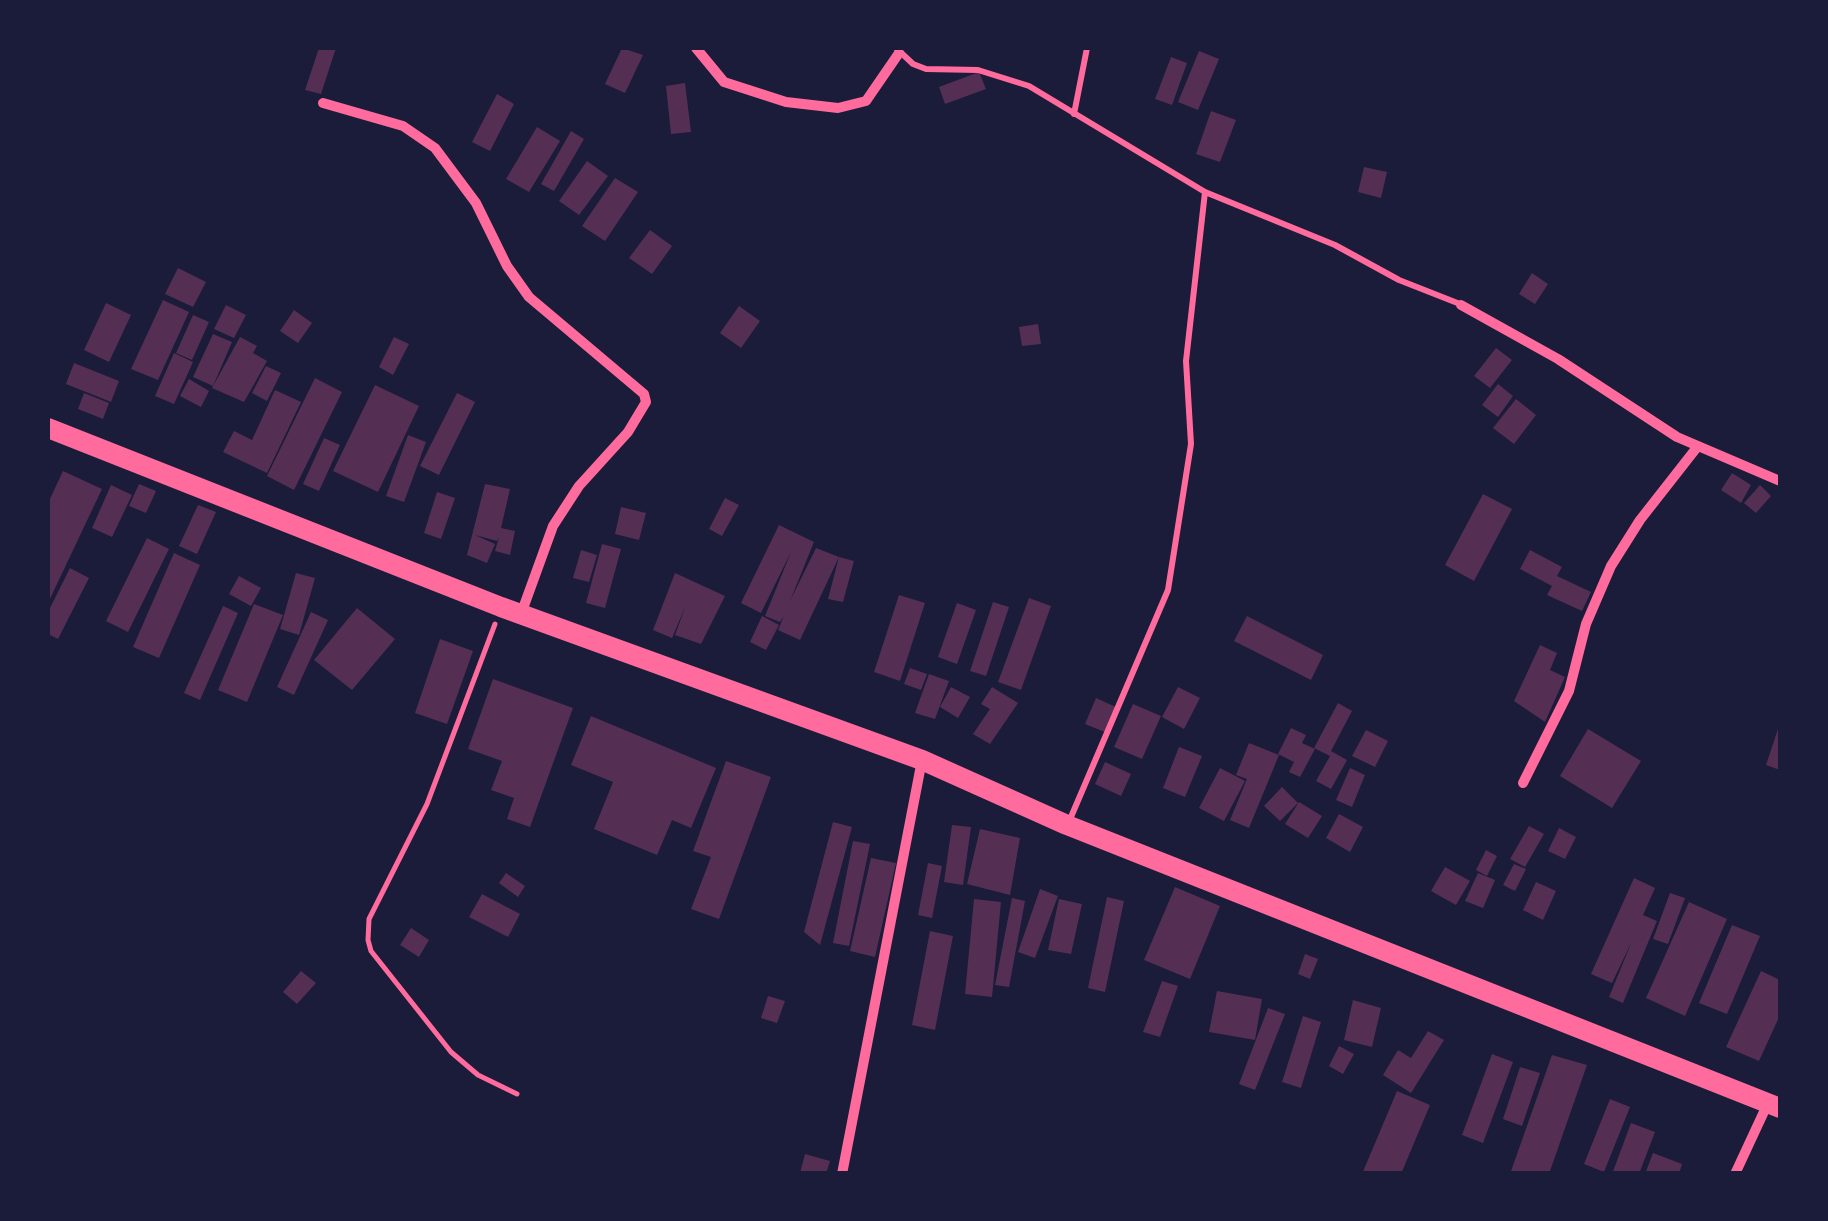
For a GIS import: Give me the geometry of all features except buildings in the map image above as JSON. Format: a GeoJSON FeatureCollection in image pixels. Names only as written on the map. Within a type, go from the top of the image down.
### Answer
{"type":"FeatureCollection","features":[{"type":"Feature","properties":{"kind":"main road"},"geometry":{"type":"LineString","coordinates":[[48,428],[511,611],[922,760],[1067,825],[1774,1106]]}},
{"type":"Feature","properties":{"kind":"street"},"geometry":{"type":"LineString","coordinates":[[696,48],[724,82],[786,102],[838,108],[866,101],[897,50]]}},
{"type":"Feature","properties":{"kind":"street"},"geometry":{"type":"LineString","coordinates":[[323,103],[404,126],[435,148],[464,183],[529,297],[644,394],[644,407],[628,432],[562,511],[511,611]]}},
{"type":"Feature","properties":{"kind":"street"},"geometry":{"type":"LineString","coordinates":[[1461,305],[1698,446],[1780,482]]}},
{"type":"Feature","properties":{"kind":"street"},"geometry":{"type":"LineString","coordinates":[[1523,783],[1569,691],[1586,624],[1611,566],[1660,492],[1698,446]]}},
{"type":"Feature","properties":{"kind":"street"},"geometry":{"type":"LineString","coordinates":[[842,1174],[922,760]]}},
{"type":"Feature","properties":{"kind":"street"},"geometry":{"type":"LineString","coordinates":[[1735,1174],[1774,1106]]}},
{"type":"Feature","properties":{"kind":"lane"},"geometry":{"type":"LineString","coordinates":[[1074,114],[1088,48]]}},
{"type":"Feature","properties":{"kind":"lane"},"geometry":{"type":"LineString","coordinates":[[897,50],[926,70],[978,70],[1029,86],[1205,192],[1335,246],[1399,280],[1461,305]]}},
{"type":"Feature","properties":{"kind":"lane"},"geometry":{"type":"LineString","coordinates":[[1067,825],[1168,590],[1191,444],[1186,361],[1205,192]]}},
{"type":"Feature","properties":{"kind":"path"},"geometry":{"type":"LineString","coordinates":[[511,611],[427,804],[369,919],[368,940],[371,951],[451,1052],[478,1075],[517,1094]]}}]}
